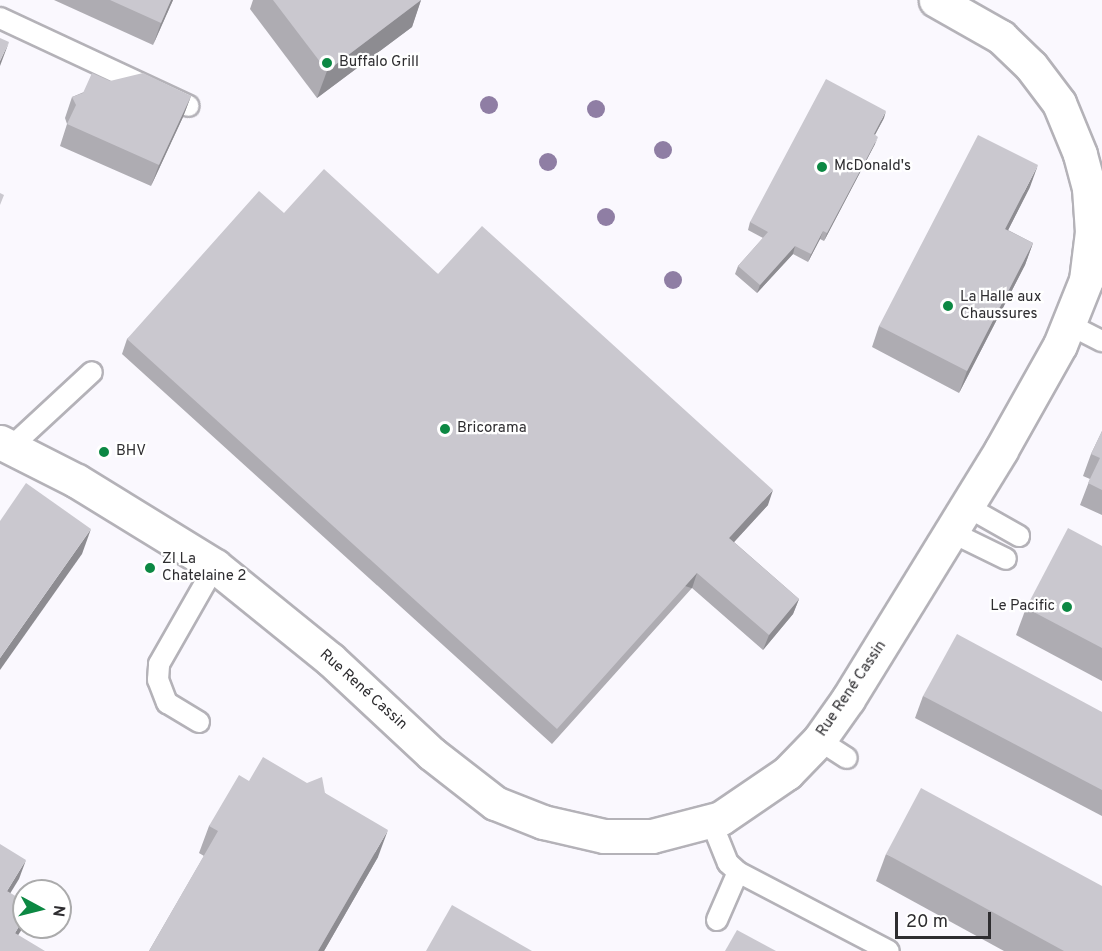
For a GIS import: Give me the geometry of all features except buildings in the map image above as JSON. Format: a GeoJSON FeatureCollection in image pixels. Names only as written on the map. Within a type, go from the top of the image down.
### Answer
{"type":"FeatureCollection","features":[{"type":"Feature","properties":{"kind":"street","name":"Rue René Cassin"},"geometry":{"type":"LineString","coordinates":[[5,444],[77,481],[215,566],[330,659],[440,760],[495,803],[543,822],[604,836],[652,836],[711,821],[753,800],[787,773],[819,740],[848,699],[959,519],[1070,325],[1086,280],[1092,232],[1089,188],[1073,134],[1054,96],[1022,56],[984,25],[936,0]]}},
{"type":"Feature","properties":{"kind":"lane"},"geometry":{"type":"LineString","coordinates":[[0,18],[189,106]]}},
{"type":"Feature","properties":{"kind":"lane"},"geometry":{"type":"LineString","coordinates":[[1070,325],[1102,341]]}},
{"type":"Feature","properties":{"kind":"lane"},"geometry":{"type":"LineString","coordinates":[[5,444],[92,372]]}},
{"type":"Feature","properties":{"kind":"lane"},"geometry":{"type":"LineString","coordinates":[[959,519],[1019,536]]}},
{"type":"Feature","properties":{"kind":"lane"},"geometry":{"type":"LineString","coordinates":[[959,519],[1006,559]]}},
{"type":"Feature","properties":{"kind":"lane"},"geometry":{"type":"LineString","coordinates":[[199,722],[167,703],[158,680],[159,664],[215,566]]}},
{"type":"Feature","properties":{"kind":"lane"},"geometry":{"type":"LineString","coordinates":[[819,740],[847,759]]}},
{"type":"Feature","properties":{"kind":"lane"},"geometry":{"type":"LineString","coordinates":[[711,821],[728,863],[738,872],[889,951]]}},
{"type":"Feature","properties":{"kind":"lane"},"geometry":{"type":"LineString","coordinates":[[717,920],[738,872]]}},
{"type":"Feature","properties":{"kind":"place","name":"Buffalo Grill"},"geometry":{"type":"Point","coordinates":[327,63]}},
{"type":"Feature","properties":{"kind":"place","name":"McDonald's"},"geometry":{"type":"Point","coordinates":[822,167]}},
{"type":"Feature","properties":{"kind":"place","name":"La Halle aux Chaussures"},"geometry":{"type":"Point","coordinates":[948,306]}},
{"type":"Feature","properties":{"kind":"place","name":"Bricorama"},"geometry":{"type":"Point","coordinates":[445,429]}},
{"type":"Feature","properties":{"kind":"place","name":"BHV"},"geometry":{"type":"Point","coordinates":[104,452]}},
{"type":"Feature","properties":{"kind":"place","name":"ZI La Chatelaine 2"},"geometry":{"type":"Point","coordinates":[150,568]}},
{"type":"Feature","properties":{"kind":"place","name":"Le Pacific"},"geometry":{"type":"Point","coordinates":[1067,607]}}]}
